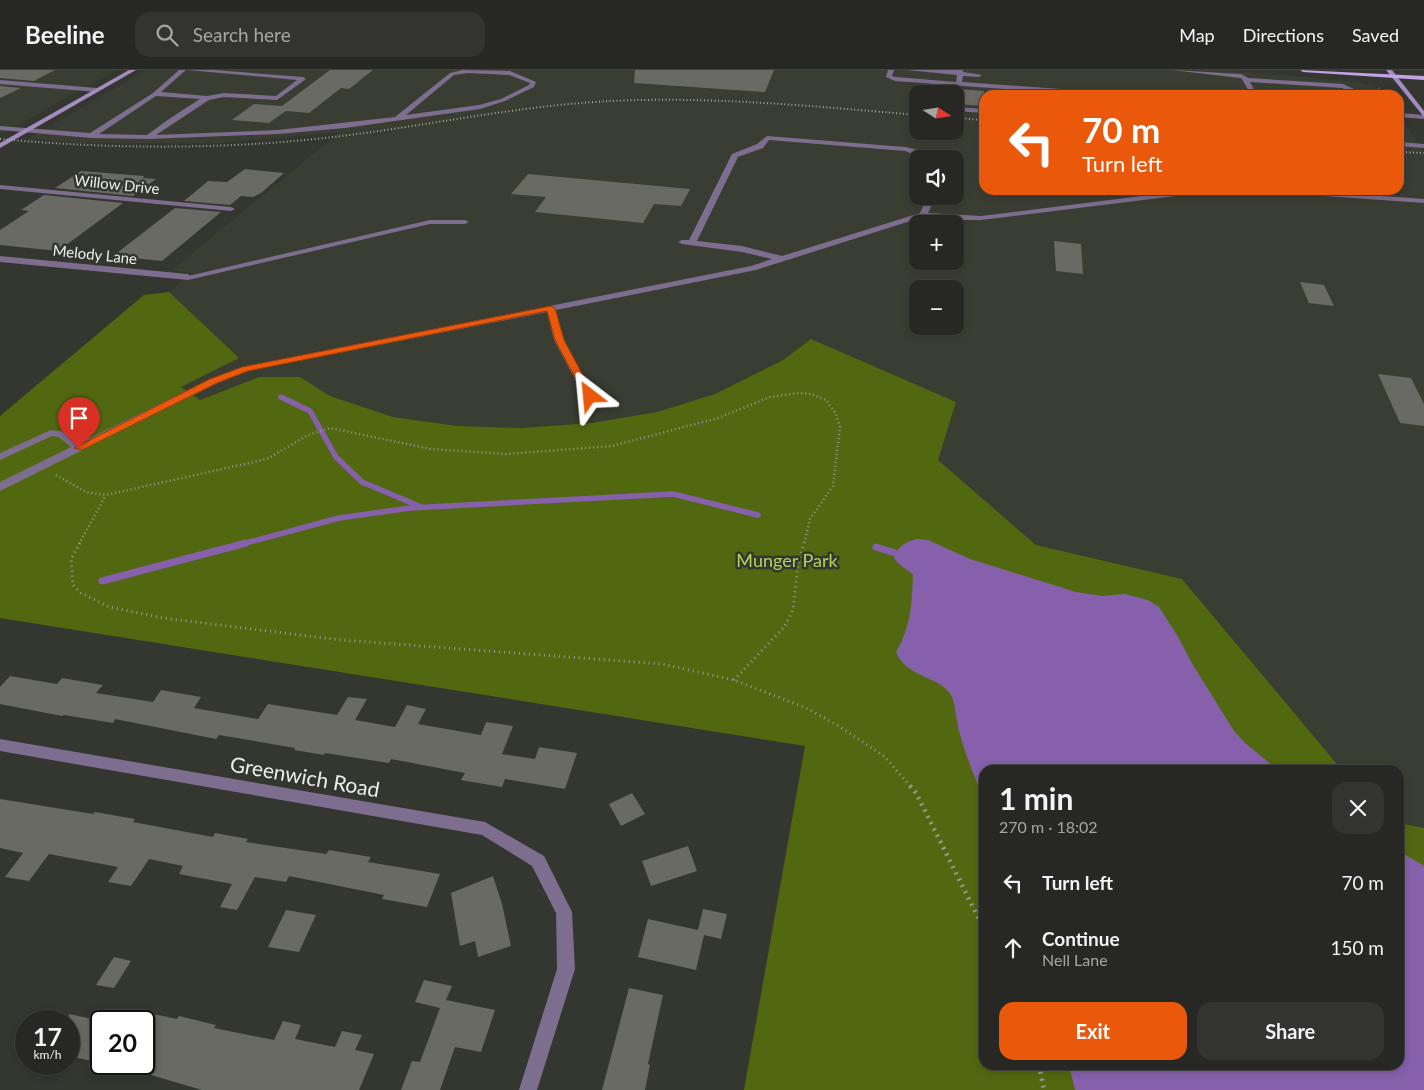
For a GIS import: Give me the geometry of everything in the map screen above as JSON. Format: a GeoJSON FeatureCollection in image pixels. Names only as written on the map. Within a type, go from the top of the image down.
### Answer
{"type":"FeatureCollection","features":[{"type":"Feature","properties":{"kind":"main road"},"geometry":{"type":"LineString","coordinates":[[0,146],[133,70]]}},
{"type":"Feature","properties":{"kind":"main road"},"geometry":{"type":"LineString","coordinates":[[1303,70],[1424,78]]}},
{"type":"Feature","properties":{"kind":"main road"},"geometry":{"type":"LineString","coordinates":[[1389,70],[1424,116]]}},
{"type":"Feature","properties":{"kind":"main road"},"geometry":{"type":"LineString","coordinates":[[1408,70],[1424,71]]}},
{"type":"Feature","properties":{"kind":"street"},"geometry":{"type":"LineString","coordinates":[[91,136],[156,94],[183,70]]}},
{"type":"Feature","properties":{"kind":"street"},"geometry":{"type":"LineString","coordinates":[[156,94],[207,98],[224,96],[277,98],[303,79],[192,70]]}},
{"type":"Feature","properties":{"kind":"street"},"geometry":{"type":"LineString","coordinates":[[891,70],[889,76],[894,79],[978,85],[1007,90]]}},
{"type":"Feature","properties":{"kind":"street"},"geometry":{"type":"LineString","coordinates":[[910,70],[979,72],[978,85]]}},
{"type":"Feature","properties":{"kind":"street"},"geometry":{"type":"LineString","coordinates":[[1175,70],[1238,75],[1246,80],[1275,85],[1343,86],[1352,90]]}},
{"type":"Feature","properties":{"kind":"street"},"geometry":{"type":"LineString","coordinates":[[0,128],[91,136],[149,137],[278,132],[398,118],[480,106],[503,100],[532,86],[533,82],[510,73],[468,71],[452,74],[398,118]]}},
{"type":"Feature","properties":{"kind":"street"},"geometry":{"type":"LineString","coordinates":[[959,84],[960,72]]}},
{"type":"Feature","properties":{"kind":"street"},"geometry":{"type":"LineString","coordinates":[[1246,80],[1251,90]]}},
{"type":"Feature","properties":{"kind":"street"},"geometry":{"type":"LineString","coordinates":[[0,82],[97,90]]}},
{"type":"Feature","properties":{"kind":"street"},"geometry":{"type":"LineString","coordinates":[[149,137],[171,120],[207,98]]}},
{"type":"Feature","properties":{"kind":"street"},"geometry":{"type":"LineString","coordinates":[[964,110],[979,111]]}},
{"type":"Feature","properties":{"kind":"street"},"geometry":{"type":"LineString","coordinates":[[1404,115],[1424,116]]}},
{"type":"Feature","properties":{"kind":"street"},"geometry":{"type":"LineString","coordinates":[[692,243],[735,156],[760,146],[767,138],[909,150]]}},
{"type":"Feature","properties":{"kind":"street"},"geometry":{"type":"LineString","coordinates":[[1404,144],[1424,146]]}},
{"type":"Feature","properties":{"kind":"street","name":"Willow Drive"},"geometry":{"type":"LineString","coordinates":[[0,186],[231,210]]}},
{"type":"Feature","properties":{"kind":"street"},"geometry":{"type":"LineString","coordinates":[[964,218],[981,218],[1167,195]]}},
{"type":"Feature","properties":{"kind":"street"},"geometry":{"type":"LineString","coordinates":[[1338,195],[1424,201]]}},
{"type":"Feature","properties":{"kind":"street"},"geometry":{"type":"LineString","coordinates":[[923,215],[928,205]]}},
{"type":"Feature","properties":{"kind":"street"},"geometry":{"type":"LineString","coordinates":[[0,487],[192,392],[245,369],[753,268],[909,219]]}},
{"type":"Feature","properties":{"kind":"street","name":"Melody Lane"},"geometry":{"type":"LineString","coordinates":[[0,259],[188,277],[430,222],[465,222]]}},
{"type":"Feature","properties":{"kind":"street"},"geometry":{"type":"LineString","coordinates":[[682,242],[742,248],[782,259]]}},
{"type":"Feature","properties":{"kind":"street"},"geometry":{"type":"LineString","coordinates":[[551,308],[560,340],[590,396]]}},
{"type":"Feature","properties":{"kind":"street"},"geometry":{"type":"LineString","coordinates":[[0,457],[51,433],[62,434],[79,448]]}},
{"type":"Feature","properties":{"kind":"street","name":"Greenwich Road"},"geometry":{"type":"LineString","coordinates":[[0,745],[485,829],[538,861],[564,912],[566,969],[528,1090]]}},
{"type":"Feature","properties":{"kind":"path"},"geometry":{"type":"LineString","coordinates":[[43,466],[86,492],[106,494],[267,459],[323,429],[337,428],[430,449],[507,454],[612,446],[718,418],[770,397],[787,394],[811,394],[826,400],[835,412],[840,427],[833,486],[810,519],[798,565],[793,610],[784,626],[734,680]]}},
{"type":"Feature","properties":{"kind":"path"},"geometry":{"type":"LineString","coordinates":[[106,494],[71,559],[70,574],[73,586],[81,593],[109,607],[163,618],[341,640],[662,664],[734,680],[806,708],[837,725],[884,756],[916,793],[979,919]]}},
{"type":"Feature","properties":{"kind":"path"},"geometry":{"type":"LineString","coordinates":[[1040,1070],[1044,1090]]}},
{"type":"Feature","properties":{"kind":"shaded area"},"geometry":{"type":"Polygon","coordinates":[[[0,70],[116,70],[0,135],[0,70]]]}},
{"type":"Feature","properties":{"kind":"shaded area"},"geometry":{"type":"Polygon","coordinates":[[[146,70],[1225,70],[1357,82],[1374,86],[1378,90],[979,90],[979,195],[1404,195],[1404,123],[1424,152],[1424,828],[1404,824],[1404,765],[1338,765],[1182,579],[1036,545],[938,460],[956,402],[811,339],[783,360],[715,394],[657,412],[591,423],[522,428],[457,426],[393,417],[330,396],[300,377],[259,377],[200,400],[180,388],[238,358],[169,292],[192,273],[172,270],[340,132],[218,143],[85,143],[28,139],[146,70]]]}},
{"type":"Feature","properties":{"kind":"shaded area"},"geometry":{"type":"Polygon","coordinates":[[[917,539],[928,540],[970,559],[1076,592],[1102,596],[1125,594],[1148,600],[1159,607],[1234,731],[1244,742],[1272,765],[979,765],[979,788],[961,740],[952,697],[940,685],[908,667],[901,661],[896,652],[908,624],[913,575],[894,558],[902,545],[917,539]]]}},
{"type":"Feature","properties":{"kind":"shaded area"},"geometry":{"type":"Polygon","coordinates":[[[1404,854],[1424,866],[1424,1090],[1075,1090],[1070,1070],[1404,1070],[1404,854]]]}},
{"type":"Feature","properties":{"kind":"green space","name":"Munger Park"},"geometry":{"type":"Polygon","coordinates":[[[169,292],[239,358],[181,387],[200,400],[259,377],[300,377],[330,396],[393,417],[457,426],[522,428],[591,423],[657,412],[715,394],[783,360],[811,339],[956,402],[938,460],[1036,545],[1182,579],[1338,765],[979,765],[979,1070],[1404,1070],[1404,824],[1424,828],[1424,1090],[744,1090],[805,746],[0,618],[0,416],[144,295],[169,292]]]}},
{"type":"Feature","properties":{"kind":"building"},"geometry":{"type":"Polygon","coordinates":[[[0,70],[55,70],[34,81],[0,78],[0,70]]]}},
{"type":"Feature","properties":{"kind":"building"},"geometry":{"type":"Polygon","coordinates":[[[330,70],[373,70],[349,89],[341,88],[309,113],[286,111],[269,123],[232,120],[254,104],[282,106],[330,70]]]}},
{"type":"Feature","properties":{"kind":"building"},"geometry":{"type":"Polygon","coordinates":[[[635,70],[774,70],[765,92],[634,83],[635,70]]]}},
{"type":"Feature","properties":{"kind":"building"},"geometry":{"type":"Polygon","coordinates":[[[0,86],[21,88],[0,98],[0,86]]]}},
{"type":"Feature","properties":{"kind":"building"},"geometry":{"type":"Polygon","coordinates":[[[964,90],[979,91],[979,106],[964,105],[964,90]]]}},
{"type":"Feature","properties":{"kind":"building"},"geometry":{"type":"Polygon","coordinates":[[[245,169],[284,173],[261,193],[253,197],[241,196],[230,205],[184,201],[208,181],[227,182],[245,169]]]}},
{"type":"Feature","properties":{"kind":"building"},"geometry":{"type":"Polygon","coordinates":[[[81,171],[144,176],[143,178],[156,179],[133,196],[55,188],[81,171]]]}},
{"type":"Feature","properties":{"kind":"building"},"geometry":{"type":"Polygon","coordinates":[[[528,174],[690,189],[681,206],[654,204],[643,223],[535,212],[546,197],[511,194],[528,174]]]}},
{"type":"Feature","properties":{"kind":"building"},"geometry":{"type":"Polygon","coordinates":[[[44,195],[123,203],[58,251],[0,245],[0,230],[29,211],[21,210],[44,195]]]}},
{"type":"Feature","properties":{"kind":"building"},"geometry":{"type":"Polygon","coordinates":[[[175,208],[221,212],[162,261],[113,256],[175,208]]]}},
{"type":"Feature","properties":{"kind":"building"},"geometry":{"type":"Polygon","coordinates":[[[1054,241],[1081,244],[1083,274],[1056,271],[1054,241]]]}},
{"type":"Feature","properties":{"kind":"building"},"geometry":{"type":"Polygon","coordinates":[[[1300,282],[1324,285],[1334,306],[1309,303],[1300,282]]]}},
{"type":"Feature","properties":{"kind":"building"},"geometry":{"type":"Polygon","coordinates":[[[1378,374],[1411,378],[1424,404],[1424,426],[1400,423],[1378,374]]]}},
{"type":"Feature","properties":{"kind":"building"},"geometry":{"type":"Polygon","coordinates":[[[10,676],[57,684],[62,678],[103,685],[96,693],[153,702],[161,690],[201,697],[194,708],[258,719],[268,704],[337,715],[348,697],[367,699],[355,720],[395,727],[407,705],[426,709],[418,724],[481,735],[486,722],[513,726],[502,754],[535,759],[539,747],[577,753],[565,789],[505,779],[502,787],[461,780],[465,773],[391,759],[389,763],[325,753],[324,755],[219,735],[216,739],[115,719],[113,723],[62,716],[0,704],[0,687],[10,676]]]}},
{"type":"Feature","properties":{"kind":"building"},"geometry":{"type":"Polygon","coordinates":[[[632,793],[645,814],[621,826],[609,804],[632,793]]]}},
{"type":"Feature","properties":{"kind":"building"},"geometry":{"type":"Polygon","coordinates":[[[0,799],[135,819],[133,822],[213,837],[215,833],[248,839],[246,842],[326,854],[329,850],[371,857],[368,862],[440,874],[427,907],[382,899],[384,895],[289,876],[286,882],[255,877],[237,910],[220,907],[232,884],[179,874],[183,866],[149,859],[131,886],[108,882],[118,867],[49,854],[29,881],[5,877],[23,853],[0,848],[0,799]]]}},
{"type":"Feature","properties":{"kind":"building"},"geometry":{"type":"Polygon","coordinates":[[[688,846],[697,871],[651,886],[642,861],[688,846]]]}},
{"type":"Feature","properties":{"kind":"building"},"geometry":{"type":"Polygon","coordinates":[[[493,876],[502,904],[511,946],[478,957],[475,941],[460,946],[451,893],[493,876]]]}},
{"type":"Feature","properties":{"kind":"building"},"geometry":{"type":"Polygon","coordinates":[[[703,909],[727,914],[721,939],[704,935],[696,970],[638,957],[648,919],[698,930],[703,909]]]}},
{"type":"Feature","properties":{"kind":"building"},"geometry":{"type":"Polygon","coordinates":[[[286,910],[316,915],[299,952],[268,947],[286,910]]]}},
{"type":"Feature","properties":{"kind":"building"},"geometry":{"type":"Polygon","coordinates":[[[114,957],[131,961],[114,988],[96,985],[114,957]]]}},
{"type":"Feature","properties":{"kind":"building"},"geometry":{"type":"Polygon","coordinates":[[[424,980],[452,986],[446,1000],[495,1010],[481,1052],[455,1047],[440,1090],[401,1090],[412,1061],[420,1062],[440,1008],[415,1002],[424,980]]]}},
{"type":"Feature","properties":{"kind":"building"},"geometry":{"type":"Polygon","coordinates":[[[629,988],[663,995],[648,1064],[650,1065],[645,1090],[602,1090],[629,988]]]}},
{"type":"Feature","properties":{"kind":"building"},"geometry":{"type":"Polygon","coordinates":[[[155,1014],[177,1019],[179,1016],[216,1025],[214,1028],[274,1040],[283,1021],[301,1025],[295,1039],[335,1047],[342,1031],[362,1035],[355,1050],[374,1054],[359,1090],[202,1090],[151,1075],[155,1075],[155,1014]]]}},
{"type":"Feature","properties":{"kind":"building"},"geometry":{"type":"Polygon","coordinates":[[[80,1016],[90,1019],[90,1061],[80,1058],[80,1016]]]}},
{"type":"Feature","properties":{"kind":"waterway"},"geometry":{"type":"LineString","coordinates":[[281,397],[310,411],[336,457],[362,482],[419,506]]}},
{"type":"Feature","properties":{"kind":"waterway"},"geometry":{"type":"LineString","coordinates":[[242,544],[339,518],[410,508],[673,494],[758,515]]}},
{"type":"Feature","properties":{"kind":"waterway"},"geometry":{"type":"LineString","coordinates":[[102,581],[246,543]]}},
{"type":"Feature","properties":{"kind":"waterway"},"geometry":{"type":"LineString","coordinates":[[876,547],[895,553]]}},
{"type":"Feature","properties":{"kind":"railway"},"geometry":{"type":"LineString","coordinates":[[0,139],[83,145],[166,147],[250,144],[333,137],[561,105],[634,100],[756,102],[909,114]]}},
{"type":"Feature","properties":{"kind":"railway"},"geometry":{"type":"LineString","coordinates":[[964,119],[979,120]]}},
{"type":"Feature","properties":{"kind":"railway"},"geometry":{"type":"LineString","coordinates":[[1404,152],[1424,153]]}},
{"type":"Feature","properties":{"kind":"route"},"geometry":{"type":"LineString","coordinates":[[79,448],[214,381],[245,369],[551,308],[560,340],[590,396]]}}]}
